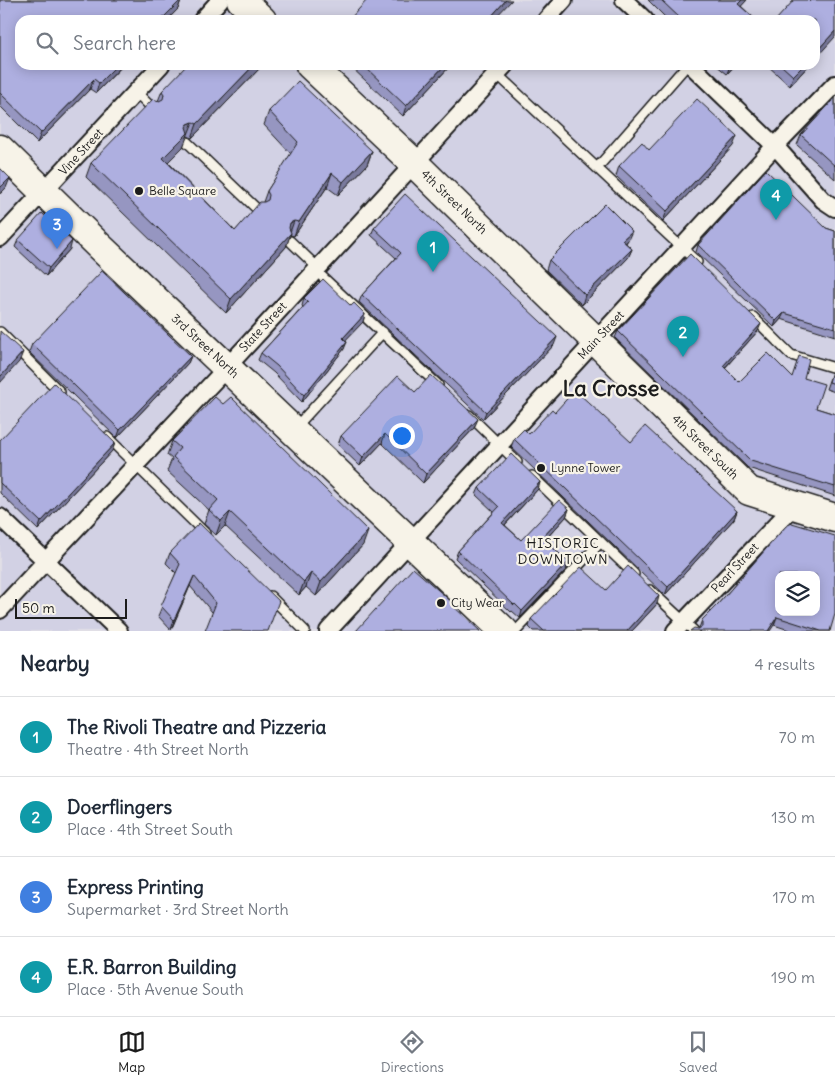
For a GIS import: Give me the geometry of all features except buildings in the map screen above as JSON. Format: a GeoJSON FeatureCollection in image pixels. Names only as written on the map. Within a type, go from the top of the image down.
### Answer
{"type":"FeatureCollection","features":[{"type":"Feature","properties":{"kind":"highway"},"geometry":{"type":"LineString","coordinates":[[241,0],[257,15]]}},
{"type":"Feature","properties":{"kind":"highway","name":"4th Street North"},"geometry":{"type":"LineString","coordinates":[[315,70],[596,341]]}},
{"type":"Feature","properties":{"kind":"highway","name":"3rd Street North"},"geometry":{"type":"LineString","coordinates":[[0,149],[100,247],[504,631]]}},
{"type":"Feature","properties":{"kind":"highway","name":"4th Street South"},"geometry":{"type":"LineString","coordinates":[[596,341],[750,491],[835,518]]}},
{"type":"Feature","properties":{"kind":"street"},"geometry":{"type":"LineString","coordinates":[[206,15],[220,0]]}},
{"type":"Feature","properties":{"kind":"street"},"geometry":{"type":"LineString","coordinates":[[550,15],[564,0]]}},
{"type":"Feature","properties":{"kind":"street"},"geometry":{"type":"LineString","coordinates":[[624,0],[640,15]]}},
{"type":"Feature","properties":{"kind":"street","name":"Vine Street"},"geometry":{"type":"LineString","coordinates":[[0,238],[156,70]]}},
{"type":"Feature","properties":{"kind":"street","name":"State Street"},"geometry":{"type":"LineString","coordinates":[[0,610],[500,70]]}},
{"type":"Feature","properties":{"kind":"street"},"geometry":{"type":"LineString","coordinates":[[694,70],[775,146],[823,200],[835,208]]}},
{"type":"Feature","properties":{"kind":"street","name":"Main Street"},"geometry":{"type":"LineString","coordinates":[[328,631],[775,146],[835,84]]}},
{"type":"Feature","properties":{"kind":"street","name":"Pearl Street"},"geometry":{"type":"LineString","coordinates":[[684,628],[795,505]]}},
{"type":"Feature","properties":{"kind":"street"},"geometry":{"type":"LineString","coordinates":[[0,517],[119,631]]}},
{"type":"Feature","properties":{"kind":"lane"},"geometry":{"type":"LineString","coordinates":[[502,70],[597,168],[702,267]]}},
{"type":"Feature","properties":{"kind":"lane"},"geometry":{"type":"LineString","coordinates":[[597,168],[685,70]]}},
{"type":"Feature","properties":{"kind":"lane"},"geometry":{"type":"LineString","coordinates":[[136,92],[153,109]]}},
{"type":"Feature","properties":{"kind":"lane"},"geometry":{"type":"LineString","coordinates":[[187,142],[258,210]]}},
{"type":"Feature","properties":{"kind":"lane"},"geometry":{"type":"LineString","coordinates":[[290,241],[446,393]]}},
{"type":"Feature","properties":{"kind":"lane"},"geometry":{"type":"LineString","coordinates":[[743,308],[791,354],[835,368]]}},
{"type":"Feature","properties":{"kind":"lane"},"geometry":{"type":"LineString","coordinates":[[0,332],[66,397]]}},
{"type":"Feature","properties":{"kind":"lane"},"geometry":{"type":"LineString","coordinates":[[294,430],[383,332]]}},
{"type":"Feature","properties":{"kind":"lane"},"geometry":{"type":"LineString","coordinates":[[459,406],[601,542],[684,628]]}},
{"type":"Feature","properties":{"kind":"lane"},"geometry":{"type":"LineString","coordinates":[[101,430],[212,540]]}},
{"type":"Feature","properties":{"kind":"lane"},"geometry":{"type":"LineString","coordinates":[[516,631],[601,542]]}},
{"type":"Feature","properties":{"kind":"lane"},"geometry":{"type":"LineString","coordinates":[[262,588],[305,631]]}},
{"type":"Feature","properties":{"kind":"shaded area"},"geometry":{"type":"Polygon","coordinates":[[[0,0],[835,0],[835,631],[0,631],[0,0]]]}},
{"type":"Feature","properties":{"kind":"place","name":"Belle Square"},"geometry":{"type":"Point","coordinates":[139,191]}},
{"type":"Feature","properties":{"kind":"place","name":"E.R. Barron Building"},"geometry":{"type":"Point","coordinates":[776,220]}},
{"type":"Feature","properties":{"kind":"place","name":"Express Printing"},"geometry":{"type":"Point","coordinates":[57,249]}},
{"type":"Feature","properties":{"kind":"place","name":"The Rivoli Theatre and Pizzeria"},"geometry":{"type":"Point","coordinates":[433,272]}},
{"type":"Feature","properties":{"kind":"place","name":"Doerflingers"},"geometry":{"type":"Point","coordinates":[683,357]}},
{"type":"Feature","properties":{"kind":"place","name":"Lynne Tower"},"geometry":{"type":"Point","coordinates":[541,468]}},
{"type":"Feature","properties":{"kind":"place","name":"City Wear"},"geometry":{"type":"Point","coordinates":[441,603]}},
{"type":"Feature","properties":{"kind":"district","name":"La Crosse"},"geometry":{"type":"Point","coordinates":[611,388]}},
{"type":"Feature","properties":{"kind":"district","name":"HISTORIC DOWNTOWN"},"geometry":{"type":"Point","coordinates":[563,552]}}]}
